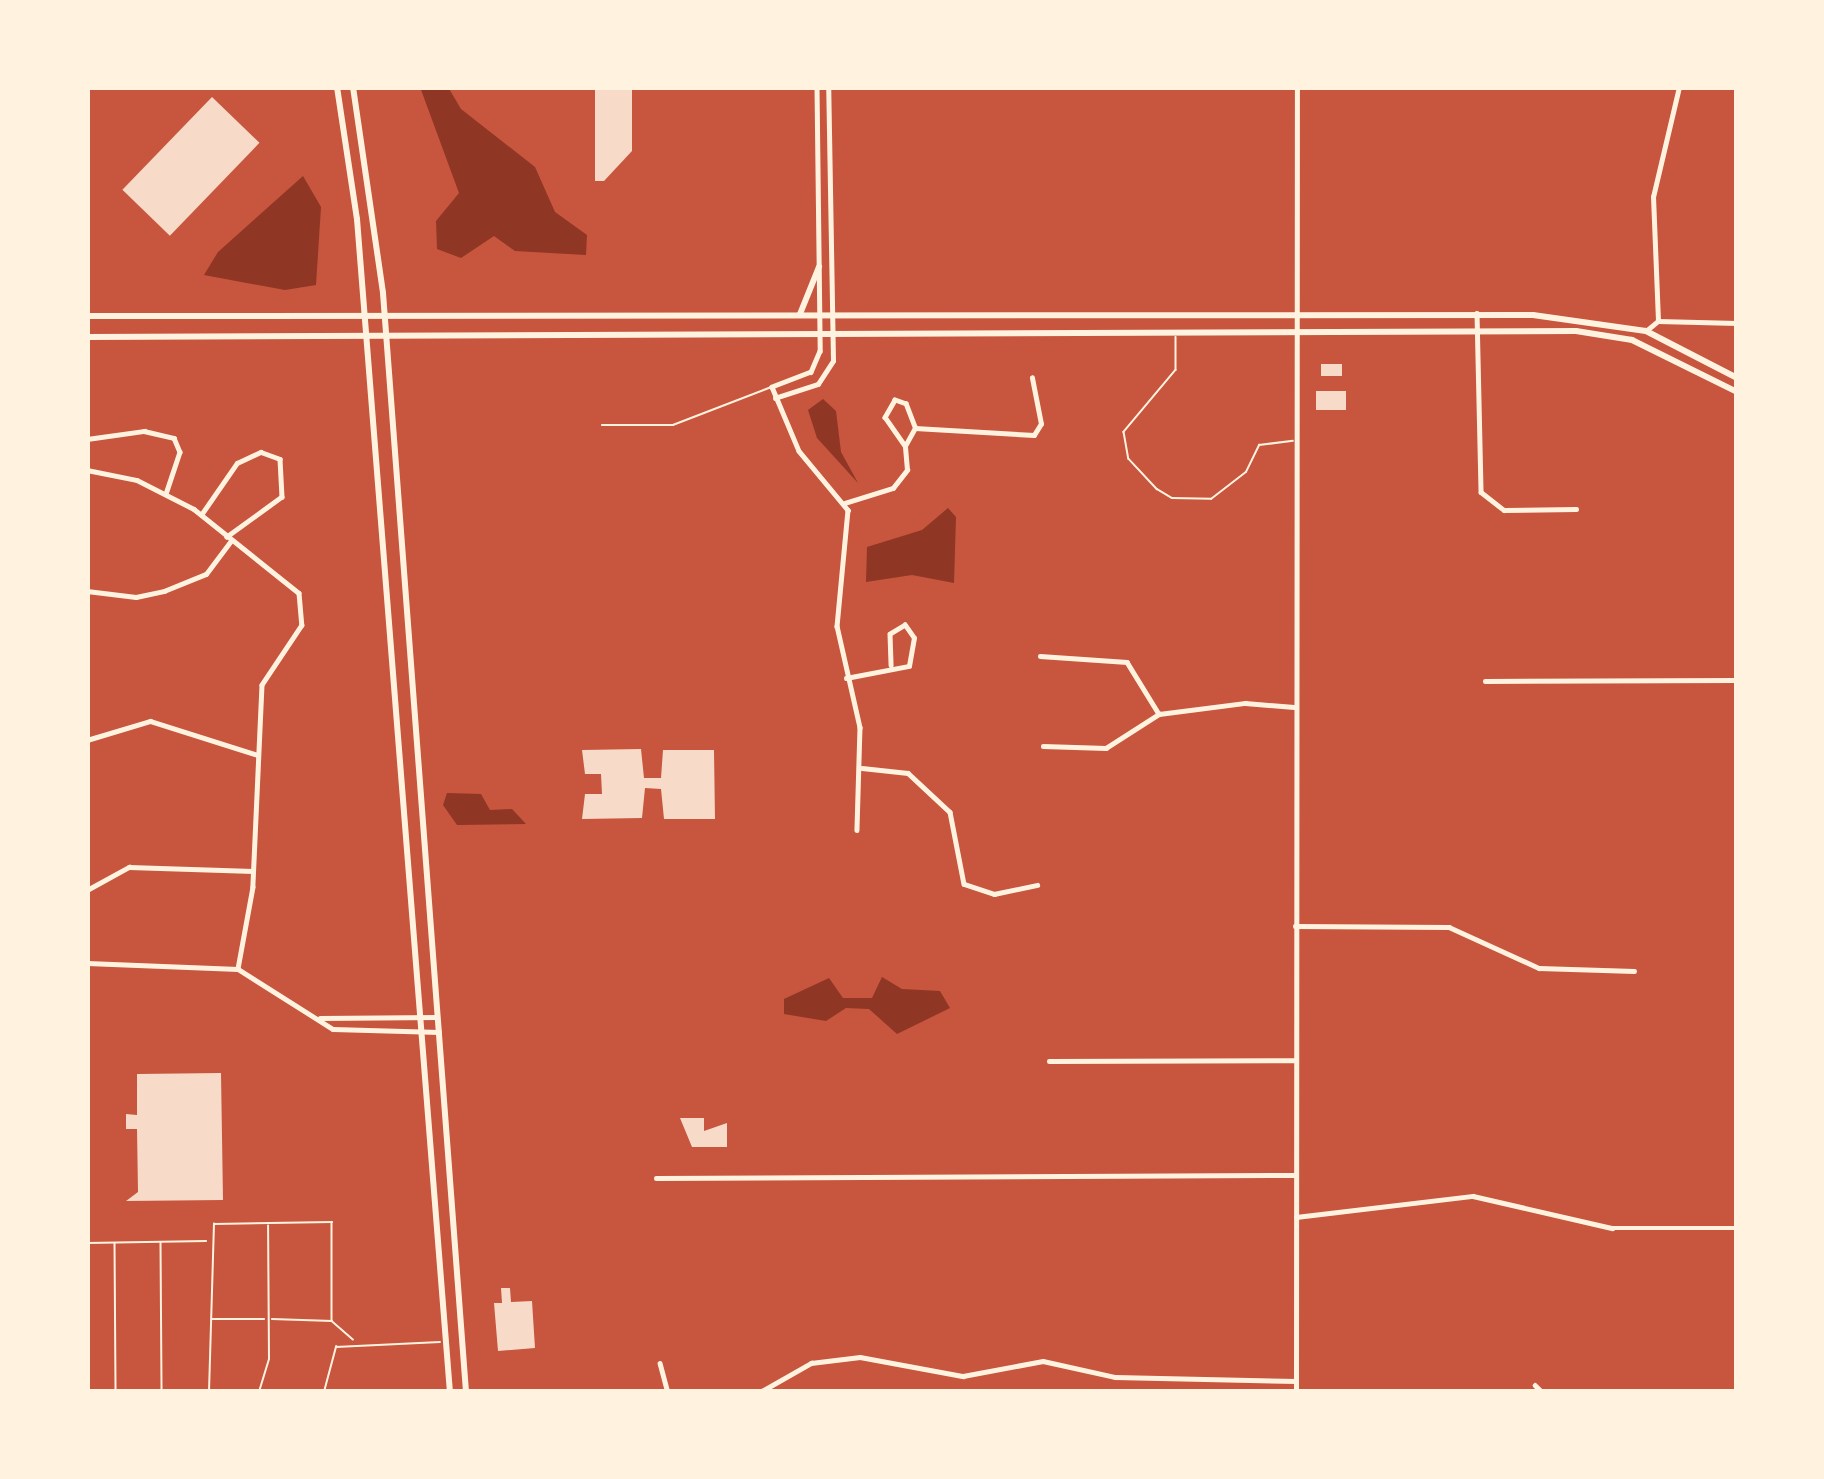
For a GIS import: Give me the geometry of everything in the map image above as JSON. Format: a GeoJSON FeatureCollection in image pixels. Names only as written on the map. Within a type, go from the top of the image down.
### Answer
{"type":"FeatureCollection","features":[{"type":"Feature","properties":{"kind":"main road"},"geometry":{"type":"LineString","coordinates":[[338,87],[365,334],[449,1392]]}},
{"type":"Feature","properties":{"kind":"main road"},"geometry":{"type":"LineString","coordinates":[[352,87],[385,317],[466,1392]]}},
{"type":"Feature","properties":{"kind":"main road"},"geometry":{"type":"LineString","coordinates":[[799,316],[819,267]]}},
{"type":"Feature","properties":{"kind":"main road"},"geometry":{"type":"LineString","coordinates":[[87,316],[1477,313],[1646,331],[1737,377]]}},
{"type":"Feature","properties":{"kind":"main road"},"geometry":{"type":"LineString","coordinates":[[87,337],[1292,334],[1478,329],[1632,340],[1737,392]]}},
{"type":"Feature","properties":{"kind":"main road"},"geometry":{"type":"LineString","coordinates":[[437,1228],[453,1226]]}},
{"type":"Feature","properties":{"kind":"street"},"geometry":{"type":"LineString","coordinates":[[817,87],[820,333],[812,372],[772,387],[808,465],[845,503],[837,626],[862,767],[857,830]]}},
{"type":"Feature","properties":{"kind":"street"},"geometry":{"type":"LineString","coordinates":[[775,398],[824,378],[835,333],[828,87]]}},
{"type":"Feature","properties":{"kind":"street"},"geometry":{"type":"LineString","coordinates":[[1297,87],[1292,316],[1297,1392]]}},
{"type":"Feature","properties":{"kind":"street"},"geometry":{"type":"LineString","coordinates":[[1658,321],[1653,197],[1679,87]]}},
{"type":"Feature","properties":{"kind":"street"},"geometry":{"type":"LineString","coordinates":[[1477,313],[1481,492],[1504,510],[1576,508]]}},
{"type":"Feature","properties":{"kind":"street"},"geometry":{"type":"LineString","coordinates":[[1646,331],[1658,321],[1737,323]]}},
{"type":"Feature","properties":{"kind":"street"},"geometry":{"type":"LineString","coordinates":[[915,428],[1034,435],[1041,424],[1032,379]]}},
{"type":"Feature","properties":{"kind":"street"},"geometry":{"type":"LineString","coordinates":[[845,503],[899,484],[905,446],[915,428],[907,404],[886,406],[889,431],[905,446]]}},
{"type":"Feature","properties":{"kind":"street"},"geometry":{"type":"LineString","coordinates":[[87,439],[144,431],[174,437],[180,452],[166,494]]}},
{"type":"Feature","properties":{"kind":"street"},"geometry":{"type":"LineString","coordinates":[[87,591],[136,597],[206,574],[228,540],[283,497],[280,459],[261,452],[237,463],[201,515]]}},
{"type":"Feature","properties":{"kind":"street"},"geometry":{"type":"LineString","coordinates":[[87,470],[166,494],[201,515],[228,540],[286,577],[303,610],[294,641],[262,685],[253,871],[238,968]]}},
{"type":"Feature","properties":{"kind":"street"},"geometry":{"type":"LineString","coordinates":[[846,678],[913,662],[914,638],[905,626],[890,634],[891,665]]}},
{"type":"Feature","properties":{"kind":"street"},"geometry":{"type":"LineString","coordinates":[[1040,656],[1127,662],[1159,714]]}},
{"type":"Feature","properties":{"kind":"street"},"geometry":{"type":"LineString","coordinates":[[1485,681],[1737,680]]}},
{"type":"Feature","properties":{"kind":"street"},"geometry":{"type":"LineString","coordinates":[[1043,746],[1106,748],[1159,714],[1245,703],[1294,707]]}},
{"type":"Feature","properties":{"kind":"street"},"geometry":{"type":"LineString","coordinates":[[87,740],[151,721],[258,755]]}},
{"type":"Feature","properties":{"kind":"street"},"geometry":{"type":"LineString","coordinates":[[862,767],[908,772],[950,812],[964,884],[994,894],[1036,885]]}},
{"type":"Feature","properties":{"kind":"street"},"geometry":{"type":"LineString","coordinates":[[87,890],[130,867],[253,871]]}},
{"type":"Feature","properties":{"kind":"street"},"geometry":{"type":"LineString","coordinates":[[1295,926],[1449,926],[1539,968],[1634,971]]}},
{"type":"Feature","properties":{"kind":"street"},"geometry":{"type":"LineString","coordinates":[[87,963],[238,968],[314,1017],[351,1033],[439,1032]]}},
{"type":"Feature","properties":{"kind":"street"},"geometry":{"type":"LineString","coordinates":[[314,1017],[437,1017]]}},
{"type":"Feature","properties":{"kind":"street"},"geometry":{"type":"LineString","coordinates":[[1049,1061],[1295,1060]]}},
{"type":"Feature","properties":{"kind":"street"},"geometry":{"type":"LineString","coordinates":[[656,1178],[1295,1175]]}},
{"type":"Feature","properties":{"kind":"street"},"geometry":{"type":"LineString","coordinates":[[1296,1217],[1473,1196],[1612,1228],[1737,1228]]}},
{"type":"Feature","properties":{"kind":"street"},"geometry":{"type":"LineString","coordinates":[[760,1392],[811,1363],[860,1357],[963,1376],[1043,1361],[1115,1377],[1296,1381]]}},
{"type":"Feature","properties":{"kind":"street"},"geometry":{"type":"LineString","coordinates":[[660,1363],[668,1392]]}},
{"type":"Feature","properties":{"kind":"street"},"geometry":{"type":"LineString","coordinates":[[1535,1385],[1542,1392]]}},
{"type":"Feature","properties":{"kind":"lane"},"geometry":{"type":"LineString","coordinates":[[1176,333],[1176,370],[1124,431],[1141,474],[1172,498],[1211,499],[1246,472],[1259,445],[1293,441]]}},
{"type":"Feature","properties":{"kind":"lane"},"geometry":{"type":"LineString","coordinates":[[602,425],[674,425],[772,387]]}},
{"type":"Feature","properties":{"kind":"lane"},"geometry":{"type":"LineString","coordinates":[[259,1392],[269,1359],[268,1222]]}},
{"type":"Feature","properties":{"kind":"lane"},"geometry":{"type":"LineString","coordinates":[[209,1392],[214,1224],[332,1222],[332,1321]]}},
{"type":"Feature","properties":{"kind":"lane"},"geometry":{"type":"LineString","coordinates":[[87,1244],[210,1241]]}},
{"type":"Feature","properties":{"kind":"lane"},"geometry":{"type":"LineString","coordinates":[[115,1243],[116,1392]]}},
{"type":"Feature","properties":{"kind":"lane"},"geometry":{"type":"LineString","coordinates":[[161,1243],[162,1392]]}},
{"type":"Feature","properties":{"kind":"lane"},"geometry":{"type":"LineString","coordinates":[[210,1319],[332,1321],[356,1342]]}},
{"type":"Feature","properties":{"kind":"lane"},"geometry":{"type":"LineString","coordinates":[[324,1392],[331,1350],[356,1342],[461,1342]]}},
{"type":"Feature","properties":{"kind":"shaded area"},"geometry":{"type":"Polygon","coordinates":[[[420,87],[448,87],[461,109],[535,167],[555,212],[587,235],[586,255],[515,251],[494,236],[461,258],[437,249],[436,221],[459,193],[420,87]]]}},
{"type":"Feature","properties":{"kind":"shaded area"},"geometry":{"type":"Polygon","coordinates":[[[303,176],[321,207],[316,285],[285,290],[204,275],[218,252],[303,176]]]}},
{"type":"Feature","properties":{"kind":"shaded area"},"geometry":{"type":"Polygon","coordinates":[[[823,399],[836,411],[841,452],[858,483],[817,438],[808,410],[823,399]]]}},
{"type":"Feature","properties":{"kind":"shaded area"},"geometry":{"type":"Polygon","coordinates":[[[948,508],[956,517],[954,583],[912,575],[866,582],[867,547],[922,530],[948,508]]]}},
{"type":"Feature","properties":{"kind":"shaded area"},"geometry":{"type":"Polygon","coordinates":[[[447,793],[481,794],[490,810],[512,809],[526,824],[457,825],[443,805],[447,793]]]}},
{"type":"Feature","properties":{"kind":"shaded area"},"geometry":{"type":"Polygon","coordinates":[[[882,977],[902,989],[940,991],[950,1008],[897,1034],[869,1009],[846,1008],[826,1021],[784,1014],[784,999],[829,978],[843,998],[872,998],[882,977]]]}},
{"type":"Feature","properties":{"kind":"building"},"geometry":{"type":"Polygon","coordinates":[[[595,87],[632,87],[632,151],[604,181],[595,181],[595,87]]]}},
{"type":"Feature","properties":{"kind":"building"},"geometry":{"type":"Polygon","coordinates":[[[212,97],[259,143],[170,236],[122,190],[212,97]]]}},
{"type":"Feature","properties":{"kind":"building"},"geometry":{"type":"Polygon","coordinates":[[[1321,364],[1342,364],[1342,376],[1321,376],[1321,364]]]}},
{"type":"Feature","properties":{"kind":"building"},"geometry":{"type":"Polygon","coordinates":[[[1316,391],[1346,391],[1346,410],[1316,410],[1316,391]]]}},
{"type":"Feature","properties":{"kind":"building"},"geometry":{"type":"Polygon","coordinates":[[[641,749],[644,778],[661,778],[663,750],[714,750],[715,819],[664,819],[661,789],[645,788],[642,818],[582,819],[585,794],[602,794],[601,774],[585,774],[582,750],[641,749]]]}},
{"type":"Feature","properties":{"kind":"building"},"geometry":{"type":"Polygon","coordinates":[[[221,1073],[223,1200],[126,1201],[138,1192],[137,1129],[126,1129],[126,1114],[137,1115],[137,1074],[221,1073]]]}},
{"type":"Feature","properties":{"kind":"building"},"geometry":{"type":"Polygon","coordinates":[[[680,1118],[704,1118],[704,1131],[727,1123],[727,1147],[692,1147],[680,1118]]]}},
{"type":"Feature","properties":{"kind":"building"},"geometry":{"type":"Polygon","coordinates":[[[501,1288],[510,1288],[511,1302],[532,1301],[535,1348],[498,1351],[494,1303],[502,1303],[501,1288]]]}}]}
